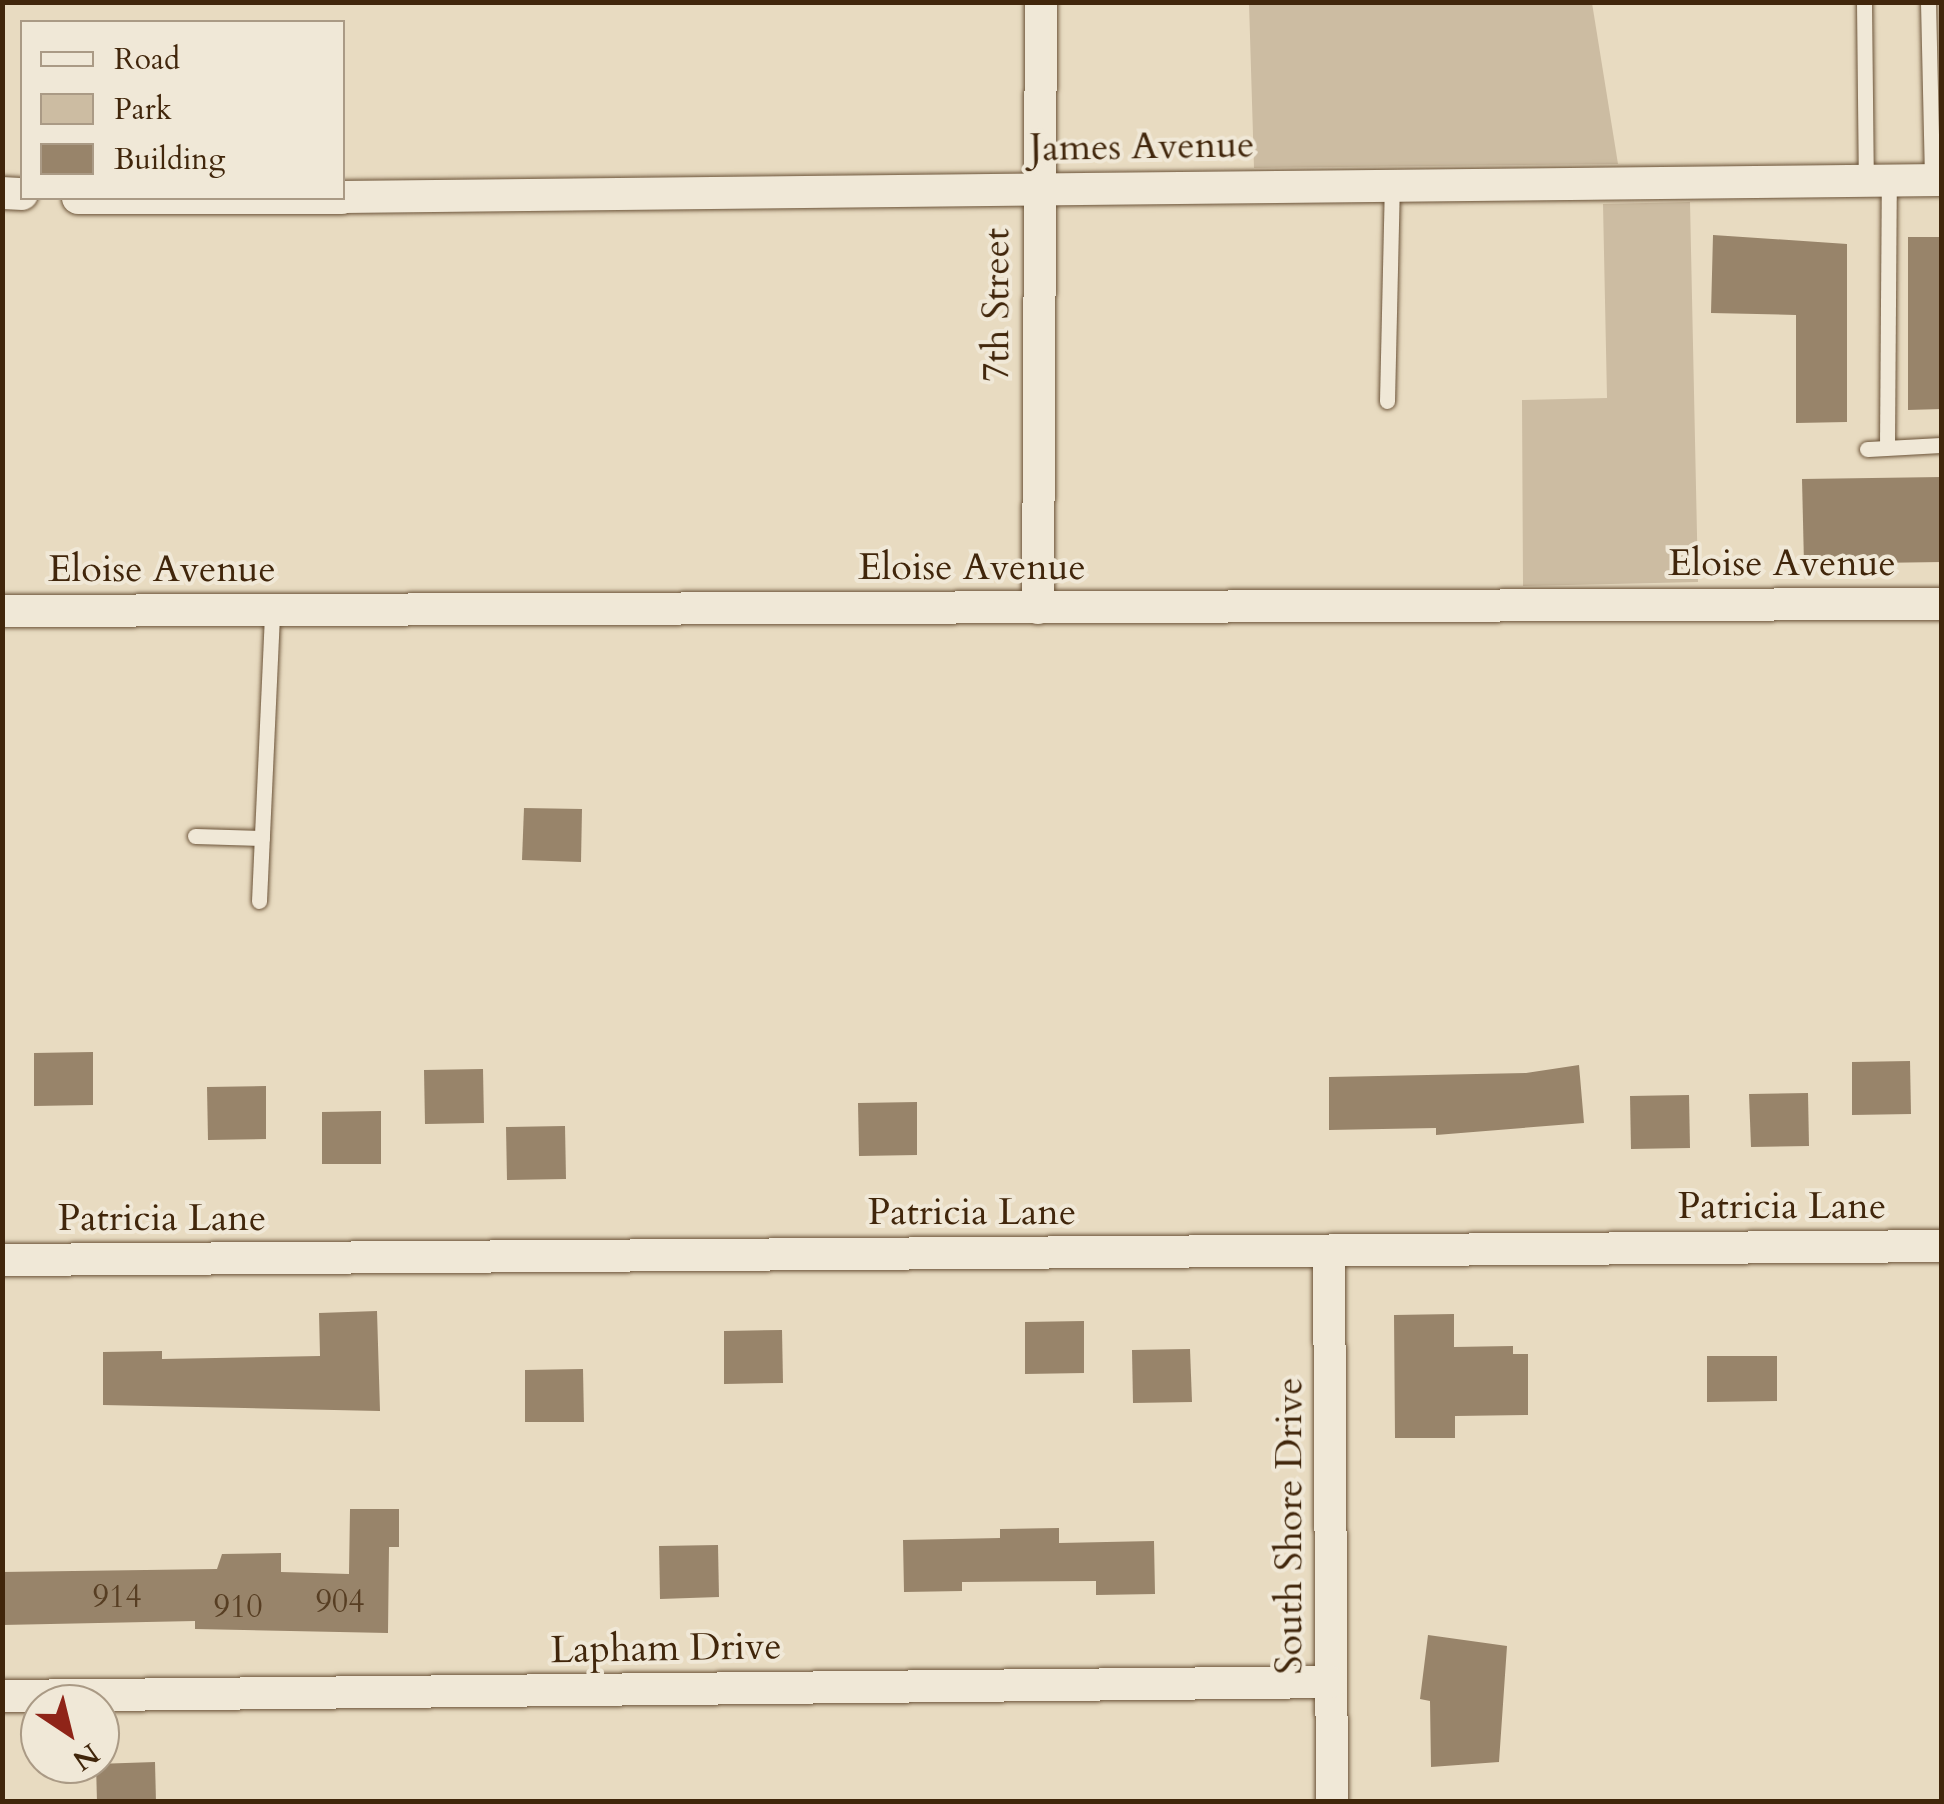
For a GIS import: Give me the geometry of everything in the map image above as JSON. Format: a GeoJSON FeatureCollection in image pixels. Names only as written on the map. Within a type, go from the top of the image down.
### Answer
{"type":"FeatureCollection","features":[{"type":"Feature","properties":{"kind":"street","name":"7th Street"},"geometry":{"type":"LineString","coordinates":[[1038,608],[1036,188],[1041,2]]}},
{"type":"Feature","properties":{"kind":"street","name":"James Avenue"},"geometry":{"type":"LineString","coordinates":[[345,198],[1937,180]]}},
{"type":"Feature","properties":{"kind":"street","name":"Eloise Avenue"},"geometry":{"type":"LineString","coordinates":[[2,611],[1942,604]]}},
{"type":"Feature","properties":{"kind":"street","name":"Patricia Lane"},"geometry":{"type":"LineString","coordinates":[[2,1260],[1942,1246]]}},
{"type":"Feature","properties":{"kind":"street","name":"South Shore Drive"},"geometry":{"type":"LineString","coordinates":[[1330,1251],[1332,1802]]}},
{"type":"Feature","properties":{"kind":"street","name":"Lapham Drive"},"geometry":{"type":"LineString","coordinates":[[2,1696],[1330,1682]]}},
{"type":"Feature","properties":{"kind":"lane"},"geometry":{"type":"LineString","coordinates":[[1864,2],[1878,180],[1888,447]]}},
{"type":"Feature","properties":{"kind":"lane"},"geometry":{"type":"LineString","coordinates":[[1928,2],[1937,180]]}},
{"type":"Feature","properties":{"kind":"lane"},"geometry":{"type":"LineString","coordinates":[[1387,402],[1392,184]]}},
{"type":"Feature","properties":{"kind":"lane"},"geometry":{"type":"LineString","coordinates":[[1867,449],[1942,445]]}},
{"type":"Feature","properties":{"kind":"lane"},"geometry":{"type":"LineString","coordinates":[[258,901],[272,610]]}},
{"type":"Feature","properties":{"kind":"lane"},"geometry":{"type":"LineString","coordinates":[[195,836],[262,838]]}},
{"type":"Feature","properties":{"kind":"green space"},"geometry":{"type":"Polygon","coordinates":[[[1249,3],[1592,3],[1618,164],[1254,168],[1249,3]]]}},
{"type":"Feature","properties":{"kind":"green space"},"geometry":{"type":"Polygon","coordinates":[[[1690,202],[1698,582],[1523,586],[1522,400],[1607,398],[1603,204],[1690,202]]]}},
{"type":"Feature","properties":{"kind":"building"},"geometry":{"type":"Polygon","coordinates":[[[1713,235],[1847,244],[1847,422],[1796,423],[1796,315],[1711,313],[1713,235]]]}},
{"type":"Feature","properties":{"kind":"building"},"geometry":{"type":"Polygon","coordinates":[[[1908,237],[1942,237],[1942,409],[1908,410],[1908,237]]]}},
{"type":"Feature","properties":{"kind":"building"},"geometry":{"type":"Polygon","coordinates":[[[1942,477],[1942,562],[1804,564],[1802,479],[1942,477]]]}},
{"type":"Feature","properties":{"kind":"building"},"geometry":{"type":"Polygon","coordinates":[[[524,808],[582,809],[581,862],[522,860],[524,808]]]}},
{"type":"Feature","properties":{"kind":"building"},"geometry":{"type":"Polygon","coordinates":[[[93,1052],[93,1105],[34,1106],[34,1053],[93,1052]]]}},
{"type":"Feature","properties":{"kind":"building"},"geometry":{"type":"Polygon","coordinates":[[[1910,1061],[1911,1114],[1852,1115],[1852,1062],[1910,1061]]]}},
{"type":"Feature","properties":{"kind":"building"},"geometry":{"type":"Polygon","coordinates":[[[1579,1065],[1584,1123],[1436,1135],[1436,1128],[1329,1130],[1329,1077],[1526,1073],[1579,1065]]]}},
{"type":"Feature","properties":{"kind":"building"},"geometry":{"type":"Polygon","coordinates":[[[483,1069],[484,1123],[425,1124],[424,1070],[483,1069]]]}},
{"type":"Feature","properties":{"kind":"building"},"geometry":{"type":"Polygon","coordinates":[[[266,1086],[266,1139],[208,1140],[207,1087],[266,1086]]]}},
{"type":"Feature","properties":{"kind":"building"},"geometry":{"type":"Polygon","coordinates":[[[1808,1093],[1809,1146],[1751,1147],[1749,1094],[1808,1093]]]}},
{"type":"Feature","properties":{"kind":"building"},"geometry":{"type":"Polygon","coordinates":[[[1689,1095],[1690,1148],[1631,1149],[1630,1096],[1689,1095]]]}},
{"type":"Feature","properties":{"kind":"building"},"geometry":{"type":"Polygon","coordinates":[[[917,1102],[917,1155],[859,1156],[858,1103],[917,1102]]]}},
{"type":"Feature","properties":{"kind":"building"},"geometry":{"type":"Polygon","coordinates":[[[381,1111],[381,1164],[322,1164],[322,1112],[381,1111]]]}},
{"type":"Feature","properties":{"kind":"building"},"geometry":{"type":"Polygon","coordinates":[[[565,1126],[566,1179],[507,1180],[506,1127],[565,1126]]]}},
{"type":"Feature","properties":{"kind":"building"},"geometry":{"type":"Polygon","coordinates":[[[377,1311],[380,1411],[103,1405],[103,1352],[162,1351],[162,1359],[320,1356],[319,1313],[377,1311]]]}},
{"type":"Feature","properties":{"kind":"building"},"geometry":{"type":"Polygon","coordinates":[[[1454,1314],[1454,1347],[1513,1346],[1513,1354],[1528,1354],[1528,1415],[1455,1416],[1455,1438],[1395,1438],[1394,1315],[1454,1314]]]}},
{"type":"Feature","properties":{"kind":"building"},"geometry":{"type":"Polygon","coordinates":[[[1084,1321],[1084,1373],[1025,1374],[1025,1322],[1084,1321]]]}},
{"type":"Feature","properties":{"kind":"building"},"geometry":{"type":"Polygon","coordinates":[[[782,1330],[783,1383],[724,1384],[724,1331],[782,1330]]]}},
{"type":"Feature","properties":{"kind":"building"},"geometry":{"type":"Polygon","coordinates":[[[1190,1349],[1192,1402],[1133,1403],[1132,1350],[1190,1349]]]}},
{"type":"Feature","properties":{"kind":"building"},"geometry":{"type":"Polygon","coordinates":[[[1707,1356],[1777,1356],[1777,1401],[1707,1402],[1707,1356]]]}},
{"type":"Feature","properties":{"kind":"building"},"geometry":{"type":"Polygon","coordinates":[[[583,1369],[584,1422],[525,1422],[525,1370],[583,1369]]]}},
{"type":"Feature","properties":{"kind":"building"},"geometry":{"type":"Polygon","coordinates":[[[350,1509],[399,1509],[399,1547],[389,1547],[388,1633],[195,1629],[195,1621],[2,1625],[2,1572],[217,1569],[222,1554],[281,1553],[281,1572],[349,1574],[350,1509]]]}},
{"type":"Feature","properties":{"kind":"building"},"geometry":{"type":"Polygon","coordinates":[[[1059,1528],[1059,1543],[1154,1541],[1155,1594],[1096,1595],[1096,1581],[962,1582],[962,1591],[904,1592],[903,1540],[1000,1538],[1000,1529],[1059,1528]]]}},
{"type":"Feature","properties":{"kind":"building"},"geometry":{"type":"Polygon","coordinates":[[[718,1545],[719,1597],[660,1599],[659,1546],[718,1545]]]}},
{"type":"Feature","properties":{"kind":"building"},"geometry":{"type":"Polygon","coordinates":[[[1428,1635],[1507,1646],[1499,1762],[1431,1767],[1430,1701],[1420,1699],[1428,1635]]]}},
{"type":"Feature","properties":{"kind":"building"},"geometry":{"type":"Polygon","coordinates":[[[155,1762],[156,1802],[97,1802],[97,1784],[120,1784],[120,1763],[155,1762]]]}}]}
